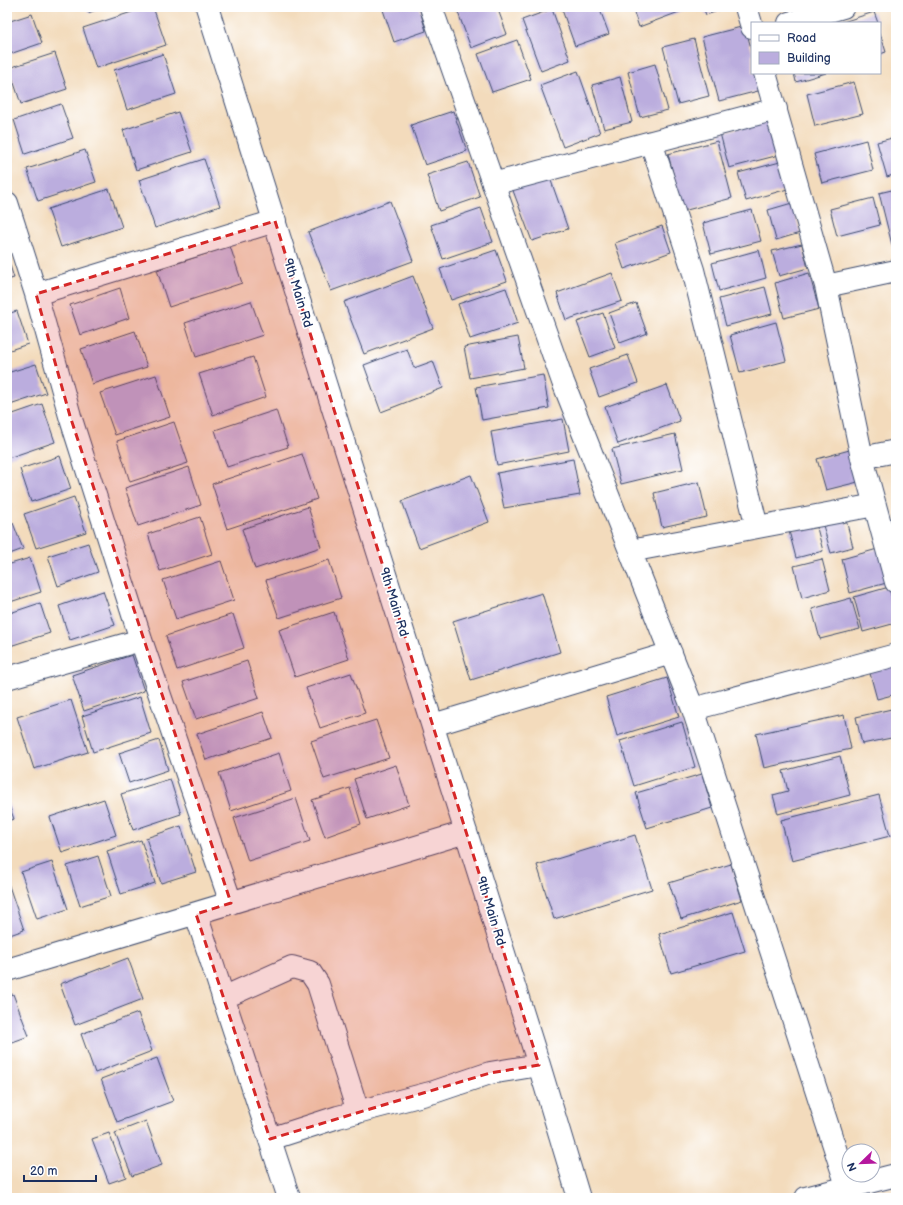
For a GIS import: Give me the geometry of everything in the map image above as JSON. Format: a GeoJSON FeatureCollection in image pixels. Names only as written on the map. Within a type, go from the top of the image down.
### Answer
{"type":"FeatureCollection","features":[{"type":"Feature","properties":{"kind":"street","name":"9th Main Rd"},"geometry":{"type":"LineString","coordinates":[[207,7],[433,724],[579,1198]]}},
{"type":"Feature","properties":{"kind":"street"},"geometry":{"type":"LineString","coordinates":[[431,7],[562,382],[693,709],[850,1193]]}},
{"type":"Feature","properties":{"kind":"street"},"geometry":{"type":"LineString","coordinates":[[746,7],[751,24]]}},
{"type":"Feature","properties":{"kind":"street"},"geometry":{"type":"LineString","coordinates":[[792,22],[843,7]]}},
{"type":"Feature","properties":{"kind":"street"},"geometry":{"type":"LineString","coordinates":[[765,74],[826,286],[862,458],[896,582]]}},
{"type":"Feature","properties":{"kind":"street"},"geometry":{"type":"LineString","coordinates":[[493,184],[776,109]]}},
{"type":"Feature","properties":{"kind":"street"},"geometry":{"type":"LineString","coordinates":[[651,142],[693,270],[757,527]]}},
{"type":"Feature","properties":{"kind":"street"},"geometry":{"type":"LineString","coordinates":[[7,203],[36,294],[70,416],[142,640],[230,903]]}},
{"type":"Feature","properties":{"kind":"street"},"geometry":{"type":"LineString","coordinates":[[36,294],[275,221]]}},
{"type":"Feature","properties":{"kind":"street"},"geometry":{"type":"LineString","coordinates":[[826,286],[896,271]]}},
{"type":"Feature","properties":{"kind":"street"},"geometry":{"type":"LineString","coordinates":[[862,458],[896,451]]}},
{"type":"Feature","properties":{"kind":"street"},"geometry":{"type":"LineString","coordinates":[[630,551],[875,505]]}},
{"type":"Feature","properties":{"kind":"street"},"geometry":{"type":"LineString","coordinates":[[7,678],[142,640]]}},
{"type":"Feature","properties":{"kind":"street"},"geometry":{"type":"LineString","coordinates":[[433,724],[671,653]]}},
{"type":"Feature","properties":{"kind":"street"},"geometry":{"type":"LineString","coordinates":[[693,709],[896,655]]}},
{"type":"Feature","properties":{"kind":"street"},"geometry":{"type":"LineString","coordinates":[[7,970],[466,832]]}},
{"type":"Feature","properties":{"kind":"street"},"geometry":{"type":"LineString","coordinates":[[196,914],[289,1198]]}},
{"type":"Feature","properties":{"kind":"street"},"geometry":{"type":"LineString","coordinates":[[223,998],[292,968],[310,972],[318,984],[358,1112]]}},
{"type":"Feature","properties":{"kind":"street"},"geometry":{"type":"LineString","coordinates":[[270,1139],[358,1112],[434,1092],[490,1073],[539,1065]]}},
{"type":"Feature","properties":{"kind":"street"},"geometry":{"type":"LineString","coordinates":[[806,1198],[850,1193],[896,1175]]}},
{"type":"Feature","properties":{"kind":"highlighted area"},"geometry":{"type":"Polygon","coordinates":[[[275,221],[539,1065],[490,1073],[270,1139],[196,914],[231,903],[70,416],[36,294],[275,221]]]}},
{"type":"Feature","properties":{"kind":"building"},"geometry":{"type":"Polygon","coordinates":[[[87,7],[104,7],[88,13],[87,7]]]}},
{"type":"Feature","properties":{"kind":"building"},"geometry":{"type":"Polygon","coordinates":[[[147,7],[153,7],[166,45],[96,68],[83,28],[147,7]]]}},
{"type":"Feature","properties":{"kind":"building"},"geometry":{"type":"Polygon","coordinates":[[[382,7],[419,7],[426,31],[394,42],[382,7]]]}},
{"type":"Feature","properties":{"kind":"building"},"geometry":{"type":"Polygon","coordinates":[[[456,7],[497,7],[507,34],[471,48],[456,7]]]}},
{"type":"Feature","properties":{"kind":"building"},"geometry":{"type":"Polygon","coordinates":[[[561,7],[599,7],[609,34],[575,46],[561,7]]]}},
{"type":"Feature","properties":{"kind":"building"},"geometry":{"type":"Polygon","coordinates":[[[632,7],[686,7],[687,9],[639,27],[632,7]]]}},
{"type":"Feature","properties":{"kind":"building"},"geometry":{"type":"Polygon","coordinates":[[[703,7],[729,7],[706,15],[703,7]]]}},
{"type":"Feature","properties":{"kind":"building"},"geometry":{"type":"Polygon","coordinates":[[[552,9],[570,60],[541,71],[522,20],[552,9]]]}},
{"type":"Feature","properties":{"kind":"building"},"geometry":{"type":"Polygon","coordinates":[[[874,12],[878,22],[843,22],[874,12]]]}},
{"type":"Feature","properties":{"kind":"building"},"geometry":{"type":"Polygon","coordinates":[[[32,14],[42,43],[7,55],[7,22],[32,14]]]}},
{"type":"Feature","properties":{"kind":"building"},"geometry":{"type":"Polygon","coordinates":[[[745,26],[751,48],[751,74],[758,74],[762,90],[719,101],[702,37],[745,26]]]}},
{"type":"Feature","properties":{"kind":"building"},"geometry":{"type":"Polygon","coordinates":[[[881,36],[886,52],[881,54],[881,36]]]}},
{"type":"Feature","properties":{"kind":"building"},"geometry":{"type":"Polygon","coordinates":[[[694,39],[709,96],[678,104],[663,47],[694,39]]]}},
{"type":"Feature","properties":{"kind":"building"},"geometry":{"type":"Polygon","coordinates":[[[517,40],[531,79],[492,92],[478,54],[517,40]]]}},
{"type":"Feature","properties":{"kind":"building"},"geometry":{"type":"Polygon","coordinates":[[[55,53],[67,89],[21,104],[9,68],[55,53]]]}},
{"type":"Feature","properties":{"kind":"building"},"geometry":{"type":"Polygon","coordinates":[[[163,54],[176,94],[127,110],[114,70],[163,54]]]}},
{"type":"Feature","properties":{"kind":"building"},"geometry":{"type":"Polygon","coordinates":[[[655,64],[668,110],[640,117],[628,72],[655,64]]]}},
{"type":"Feature","properties":{"kind":"building"},"geometry":{"type":"Polygon","coordinates":[[[578,71],[600,133],[563,147],[540,85],[578,71]]]}},
{"type":"Feature","properties":{"kind":"building"},"geometry":{"type":"Polygon","coordinates":[[[794,74],[823,74],[796,82],[794,74]]]}},
{"type":"Feature","properties":{"kind":"building"},"geometry":{"type":"Polygon","coordinates":[[[620,77],[632,122],[604,129],[592,85],[620,77]]]}},
{"type":"Feature","properties":{"kind":"building"},"geometry":{"type":"Polygon","coordinates":[[[854,82],[863,114],[815,126],[807,94],[854,82]]]}},
{"type":"Feature","properties":{"kind":"building"},"geometry":{"type":"Polygon","coordinates":[[[61,104],[73,138],[25,154],[14,120],[61,104]]]}},
{"type":"Feature","properties":{"kind":"building"},"geometry":{"type":"Polygon","coordinates":[[[453,111],[467,151],[425,165],[411,125],[453,111]]]}},
{"type":"Feature","properties":{"kind":"building"},"geometry":{"type":"Polygon","coordinates":[[[178,112],[192,152],[136,170],[123,130],[178,112]]]}},
{"type":"Feature","properties":{"kind":"building"},"geometry":{"type":"Polygon","coordinates":[[[774,119],[783,154],[729,168],[720,133],[774,119]]]}},
{"type":"Feature","properties":{"kind":"building"},"geometry":{"type":"Polygon","coordinates":[[[896,137],[896,174],[887,177],[877,142],[896,137]]]}},
{"type":"Feature","properties":{"kind":"building"},"geometry":{"type":"Polygon","coordinates":[[[866,140],[873,170],[822,183],[814,154],[866,140]]]}},
{"type":"Feature","properties":{"kind":"building"},"geometry":{"type":"Polygon","coordinates":[[[717,141],[732,198],[683,211],[668,154],[717,141]]]}},
{"type":"Feature","properties":{"kind":"building"},"geometry":{"type":"Polygon","coordinates":[[[85,150],[96,182],[38,201],[27,169],[85,150]]]}},
{"type":"Feature","properties":{"kind":"building"},"geometry":{"type":"Polygon","coordinates":[[[204,159],[220,206],[155,228],[139,180],[204,159]]]}},
{"type":"Feature","properties":{"kind":"building"},"geometry":{"type":"Polygon","coordinates":[[[784,161],[791,188],[746,201],[738,173],[784,161]]]}},
{"type":"Feature","properties":{"kind":"building"},"geometry":{"type":"Polygon","coordinates":[[[468,162],[480,197],[439,211],[427,175],[468,162]]]}},
{"type":"Feature","properties":{"kind":"building"},"geometry":{"type":"Polygon","coordinates":[[[549,175],[568,229],[532,241],[512,188],[549,175]]]}},
{"type":"Feature","properties":{"kind":"building"},"geometry":{"type":"Polygon","coordinates":[[[109,189],[122,227],[61,247],[48,209],[109,189]]]}},
{"type":"Feature","properties":{"kind":"building"},"geometry":{"type":"Polygon","coordinates":[[[896,189],[896,248],[893,249],[879,193],[896,189]]]}},
{"type":"Feature","properties":{"kind":"building"},"geometry":{"type":"Polygon","coordinates":[[[873,198],[880,225],[837,236],[830,209],[873,198]]]}},
{"type":"Feature","properties":{"kind":"building"},"geometry":{"type":"Polygon","coordinates":[[[390,201],[413,261],[331,291],[308,232],[390,201]]]}},
{"type":"Feature","properties":{"kind":"building"},"geometry":{"type":"Polygon","coordinates":[[[792,203],[800,233],[776,240],[768,210],[792,203]]]}},
{"type":"Feature","properties":{"kind":"building"},"geometry":{"type":"Polygon","coordinates":[[[481,208],[493,242],[443,259],[431,225],[481,208]]]}},
{"type":"Feature","properties":{"kind":"building"},"geometry":{"type":"Polygon","coordinates":[[[752,210],[761,241],[711,254],[703,223],[752,210]]]}},
{"type":"Feature","properties":{"kind":"building"},"geometry":{"type":"Polygon","coordinates":[[[662,226],[671,252],[624,269],[615,243],[662,226]]]}},
{"type":"Feature","properties":{"kind":"building"},"geometry":{"type":"Polygon","coordinates":[[[802,244],[808,268],[779,276],[772,251],[802,244]]]}},
{"type":"Feature","properties":{"kind":"building"},"geometry":{"type":"Polygon","coordinates":[[[230,246],[242,283],[169,307],[157,270],[230,246]]]}},
{"type":"Feature","properties":{"kind":"building"},"geometry":{"type":"Polygon","coordinates":[[[496,250],[507,281],[451,300],[440,269],[496,250]]]}},
{"type":"Feature","properties":{"kind":"building"},"geometry":{"type":"Polygon","coordinates":[[[759,250],[766,278],[719,291],[712,263],[759,250]]]}},
{"type":"Feature","properties":{"kind":"building"},"geometry":{"type":"Polygon","coordinates":[[[7,256],[14,278],[7,280],[7,256]]]}},
{"type":"Feature","properties":{"kind":"building"},"geometry":{"type":"Polygon","coordinates":[[[612,273],[622,301],[566,320],[557,293],[612,273]]]}},
{"type":"Feature","properties":{"kind":"building"},"geometry":{"type":"Polygon","coordinates":[[[809,273],[819,309],[784,318],[775,283],[809,273]]]}},
{"type":"Feature","properties":{"kind":"building"},"geometry":{"type":"Polygon","coordinates":[[[413,276],[433,328],[364,354],[344,302],[413,276]]]}},
{"type":"Feature","properties":{"kind":"building"},"geometry":{"type":"Polygon","coordinates":[[[765,287],[772,314],[726,326],[719,299],[765,287]]]}},
{"type":"Feature","properties":{"kind":"building"},"geometry":{"type":"Polygon","coordinates":[[[120,288],[129,318],[80,335],[70,305],[120,288]]]}},
{"type":"Feature","properties":{"kind":"building"},"geometry":{"type":"Polygon","coordinates":[[[506,288],[518,323],[470,339],[458,304],[506,288]]]}},
{"type":"Feature","properties":{"kind":"building"},"geometry":{"type":"Polygon","coordinates":[[[251,301],[263,335],[196,357],[185,323],[251,301]]]}},
{"type":"Feature","properties":{"kind":"building"},"geometry":{"type":"Polygon","coordinates":[[[636,303],[647,333],[620,343],[609,313],[636,303]]]}},
{"type":"Feature","properties":{"kind":"building"},"geometry":{"type":"Polygon","coordinates":[[[17,311],[28,344],[7,351],[7,314],[17,311]]]}},
{"type":"Feature","properties":{"kind":"building"},"geometry":{"type":"Polygon","coordinates":[[[603,313],[615,348],[590,357],[577,322],[603,313]]]}},
{"type":"Feature","properties":{"kind":"building"},"geometry":{"type":"Polygon","coordinates":[[[776,322],[786,361],[740,373],[730,335],[776,322]]]}},
{"type":"Feature","properties":{"kind":"building"},"geometry":{"type":"Polygon","coordinates":[[[135,331],[147,367],[92,384],[81,349],[135,331]]]}},
{"type":"Feature","properties":{"kind":"building"},"geometry":{"type":"Polygon","coordinates":[[[518,337],[524,368],[470,378],[464,347],[518,337]]]}},
{"type":"Feature","properties":{"kind":"building"},"geometry":{"type":"Polygon","coordinates":[[[407,349],[414,368],[433,361],[443,388],[381,412],[364,365],[407,349]]]}},
{"type":"Feature","properties":{"kind":"building"},"geometry":{"type":"Polygon","coordinates":[[[628,355],[638,383],[599,397],[589,369],[628,355]]]}},
{"type":"Feature","properties":{"kind":"building"},"geometry":{"type":"Polygon","coordinates":[[[253,357],[266,397],[213,415],[199,374],[253,357]]]}},
{"type":"Feature","properties":{"kind":"building"},"geometry":{"type":"Polygon","coordinates":[[[36,364],[46,393],[7,406],[7,373],[36,364]]]}},
{"type":"Feature","properties":{"kind":"building"},"geometry":{"type":"Polygon","coordinates":[[[156,375],[170,417],[115,435],[100,393],[156,375]]]}},
{"type":"Feature","properties":{"kind":"building"},"geometry":{"type":"Polygon","coordinates":[[[543,375],[549,408],[482,420],[476,387],[543,375]]]}},
{"type":"Feature","properties":{"kind":"building"},"geometry":{"type":"Polygon","coordinates":[[[667,385],[680,421],[618,444],[605,407],[667,385]]]}},
{"type":"Feature","properties":{"kind":"building"},"geometry":{"type":"Polygon","coordinates":[[[42,404],[55,442],[8,458],[7,416],[42,404]]]}},
{"type":"Feature","properties":{"kind":"building"},"geometry":{"type":"Polygon","coordinates":[[[276,410],[288,447],[227,467],[215,430],[276,410]]]}},
{"type":"Feature","properties":{"kind":"building"},"geometry":{"type":"Polygon","coordinates":[[[563,419],[569,451],[497,465],[491,432],[563,419]]]}},
{"type":"Feature","properties":{"kind":"building"},"geometry":{"type":"Polygon","coordinates":[[[174,422],[188,463],[130,482],[117,441],[174,422]]]}},
{"type":"Feature","properties":{"kind":"building"},"geometry":{"type":"Polygon","coordinates":[[[675,434],[683,469],[621,484],[612,449],[675,434]]]}},
{"type":"Feature","properties":{"kind":"building"},"geometry":{"type":"Polygon","coordinates":[[[853,449],[862,481],[826,490],[817,459],[853,449]]]}},
{"type":"Feature","properties":{"kind":"building"},"geometry":{"type":"Polygon","coordinates":[[[302,454],[317,499],[227,529],[212,484],[302,454]]]}},
{"type":"Feature","properties":{"kind":"building"},"geometry":{"type":"Polygon","coordinates":[[[60,456],[71,489],[31,502],[20,469],[60,456]]]}},
{"type":"Feature","properties":{"kind":"building"},"geometry":{"type":"Polygon","coordinates":[[[573,459],[580,495],[504,508],[497,473],[573,459]]]}},
{"type":"Feature","properties":{"kind":"building"},"geometry":{"type":"Polygon","coordinates":[[[189,467],[201,505],[138,526],[125,488],[189,467]]]}},
{"type":"Feature","properties":{"kind":"building"},"geometry":{"type":"Polygon","coordinates":[[[471,475],[489,522],[419,548],[402,501],[471,475]]]}},
{"type":"Feature","properties":{"kind":"building"},"geometry":{"type":"Polygon","coordinates":[[[699,482],[707,517],[662,527],[654,493],[699,482]]]}},
{"type":"Feature","properties":{"kind":"building"},"geometry":{"type":"Polygon","coordinates":[[[74,497],[86,532],[36,548],[24,514],[74,497]]]}},
{"type":"Feature","properties":{"kind":"building"},"geometry":{"type":"Polygon","coordinates":[[[308,507],[321,547],[255,569],[242,529],[308,507]]]}},
{"type":"Feature","properties":{"kind":"building"},"geometry":{"type":"Polygon","coordinates":[[[845,516],[853,547],[831,553],[822,522],[845,516]]]}},
{"type":"Feature","properties":{"kind":"building"},"geometry":{"type":"Polygon","coordinates":[[[200,517],[212,554],[160,571],[148,534],[200,517]]]}},
{"type":"Feature","properties":{"kind":"building"},"geometry":{"type":"Polygon","coordinates":[[[13,523],[23,549],[7,555],[7,525],[13,523]]]}},
{"type":"Feature","properties":{"kind":"building"},"geometry":{"type":"Polygon","coordinates":[[[816,524],[823,551],[796,558],[789,531],[816,524]]]}},
{"type":"Feature","properties":{"kind":"building"},"geometry":{"type":"Polygon","coordinates":[[[88,543],[98,572],[58,586],[48,556],[88,543]]]}},
{"type":"Feature","properties":{"kind":"building"},"geometry":{"type":"Polygon","coordinates":[[[881,548],[890,582],[850,593],[842,559],[881,548]]]}},
{"type":"Feature","properties":{"kind":"building"},"geometry":{"type":"Polygon","coordinates":[[[30,558],[41,592],[7,603],[7,565],[30,558]]]}},
{"type":"Feature","properties":{"kind":"building"},"geometry":{"type":"Polygon","coordinates":[[[822,559],[830,590],[802,598],[794,566],[822,559]]]}},
{"type":"Feature","properties":{"kind":"building"},"geometry":{"type":"Polygon","coordinates":[[[329,560],[341,598],[279,618],[266,580],[329,560]]]}},
{"type":"Feature","properties":{"kind":"building"},"geometry":{"type":"Polygon","coordinates":[[[221,561],[234,600],[176,619],[163,580],[221,561]]]}},
{"type":"Feature","properties":{"kind":"building"},"geometry":{"type":"Polygon","coordinates":[[[889,587],[896,614],[896,623],[863,632],[854,597],[889,587]]]}},
{"type":"Feature","properties":{"kind":"building"},"geometry":{"type":"Polygon","coordinates":[[[103,591],[115,625],[70,640],[59,606],[103,591]]]}},
{"type":"Feature","properties":{"kind":"building"},"geometry":{"type":"Polygon","coordinates":[[[542,593],[560,652],[471,680],[453,621],[542,593]]]}},
{"type":"Feature","properties":{"kind":"building"},"geometry":{"type":"Polygon","coordinates":[[[851,598],[860,629],[820,639],[812,609],[851,598]]]}},
{"type":"Feature","properties":{"kind":"building"},"geometry":{"type":"Polygon","coordinates":[[[40,603],[50,633],[7,647],[7,614],[40,603]]]}},
{"type":"Feature","properties":{"kind":"building"},"geometry":{"type":"Polygon","coordinates":[[[334,612],[349,659],[295,677],[279,630],[334,612]]]}},
{"type":"Feature","properties":{"kind":"building"},"geometry":{"type":"Polygon","coordinates":[[[233,614],[244,648],[177,670],[166,636],[233,614]]]}},
{"type":"Feature","properties":{"kind":"building"},"geometry":{"type":"Polygon","coordinates":[[[132,655],[144,691],[84,711],[72,675],[132,655]]]}},
{"type":"Feature","properties":{"kind":"building"},"geometry":{"type":"Polygon","coordinates":[[[896,659],[896,694],[877,699],[868,666],[896,659]]]}},
{"type":"Feature","properties":{"kind":"building"},"geometry":{"type":"Polygon","coordinates":[[[247,661],[259,698],[196,719],[183,682],[247,661]]]}},
{"type":"Feature","properties":{"kind":"building"},"geometry":{"type":"Polygon","coordinates":[[[351,673],[365,713],[320,728],[306,688],[351,673]]]}},
{"type":"Feature","properties":{"kind":"building"},"geometry":{"type":"Polygon","coordinates":[[[667,678],[679,717],[617,736],[606,697],[667,678]]]}},
{"type":"Feature","properties":{"kind":"building"},"geometry":{"type":"Polygon","coordinates":[[[140,697],[151,733],[93,752],[82,716],[140,697]]]}},
{"type":"Feature","properties":{"kind":"building"},"geometry":{"type":"Polygon","coordinates":[[[71,700],[88,752],[34,769],[17,717],[71,700]]]}},
{"type":"Feature","properties":{"kind":"building"},"geometry":{"type":"Polygon","coordinates":[[[896,708],[896,737],[862,744],[856,717],[896,708]]]}},
{"type":"Feature","properties":{"kind":"building"},"geometry":{"type":"Polygon","coordinates":[[[263,712],[272,738],[206,760],[197,734],[263,712]]]}},
{"type":"Feature","properties":{"kind":"building"},"geometry":{"type":"Polygon","coordinates":[[[844,715],[851,749],[764,768],[756,734],[844,715]]]}},
{"type":"Feature","properties":{"kind":"building"},"geometry":{"type":"Polygon","coordinates":[[[376,720],[389,758],[324,779],[311,741],[376,720]]]}},
{"type":"Feature","properties":{"kind":"building"},"geometry":{"type":"Polygon","coordinates":[[[682,722],[695,767],[634,786],[620,741],[682,722]]]}},
{"type":"Feature","properties":{"kind":"building"},"geometry":{"type":"Polygon","coordinates":[[[159,740],[168,770],[129,783],[119,753],[159,740]]]}},
{"type":"Feature","properties":{"kind":"building"},"geometry":{"type":"Polygon","coordinates":[[[279,753],[291,791],[231,811],[219,773],[279,753]]]}},
{"type":"Feature","properties":{"kind":"building"},"geometry":{"type":"Polygon","coordinates":[[[840,756],[850,795],[778,814],[773,795],[788,791],[783,771],[840,756]]]}},
{"type":"Feature","properties":{"kind":"building"},"geometry":{"type":"Polygon","coordinates":[[[396,765],[409,805],[367,819],[354,779],[396,765]]]}},
{"type":"Feature","properties":{"kind":"building"},"geometry":{"type":"Polygon","coordinates":[[[702,774],[712,808],[647,828],[636,793],[702,774]]]}},
{"type":"Feature","properties":{"kind":"building"},"geometry":{"type":"Polygon","coordinates":[[[170,779],[181,814],[133,830],[121,794],[170,779]]]}},
{"type":"Feature","properties":{"kind":"building"},"geometry":{"type":"Polygon","coordinates":[[[350,788],[361,824],[325,837],[312,800],[350,788]]]}},
{"type":"Feature","properties":{"kind":"building"},"geometry":{"type":"Polygon","coordinates":[[[879,795],[890,836],[792,861],[781,820],[879,795]]]}},
{"type":"Feature","properties":{"kind":"building"},"geometry":{"type":"Polygon","coordinates":[[[296,798],[310,841],[248,861],[234,818],[296,798]]]}},
{"type":"Feature","properties":{"kind":"building"},"geometry":{"type":"Polygon","coordinates":[[[104,799],[116,835],[62,853],[50,817],[104,799]]]}},
{"type":"Feature","properties":{"kind":"building"},"geometry":{"type":"Polygon","coordinates":[[[7,800],[14,819],[7,821],[7,800]]]}},
{"type":"Feature","properties":{"kind":"building"},"geometry":{"type":"Polygon","coordinates":[[[181,826],[196,872],[161,883],[146,838],[181,826]]]}},
{"type":"Feature","properties":{"kind":"building"},"geometry":{"type":"Polygon","coordinates":[[[635,835],[652,889],[554,919],[537,865],[635,835]]]}},
{"type":"Feature","properties":{"kind":"building"},"geometry":{"type":"Polygon","coordinates":[[[141,840],[155,883],[121,894],[107,851],[141,840]]]}},
{"type":"Feature","properties":{"kind":"building"},"geometry":{"type":"Polygon","coordinates":[[[98,856],[111,896],[80,906],[67,866],[98,856]]]}},
{"type":"Feature","properties":{"kind":"building"},"geometry":{"type":"Polygon","coordinates":[[[52,862],[68,909],[37,919],[21,872],[52,862]]]}},
{"type":"Feature","properties":{"kind":"building"},"geometry":{"type":"Polygon","coordinates":[[[731,864],[742,900],[681,919],[669,883],[731,864]]]}},
{"type":"Feature","properties":{"kind":"building"},"geometry":{"type":"Polygon","coordinates":[[[7,880],[24,930],[7,936],[7,880]]]}},
{"type":"Feature","properties":{"kind":"building"},"geometry":{"type":"Polygon","coordinates":[[[733,912],[745,951],[671,973],[659,934],[733,912]]]}},
{"type":"Feature","properties":{"kind":"building"},"geometry":{"type":"Polygon","coordinates":[[[128,958],[143,999],[75,1025],[60,984],[128,958]]]}},
{"type":"Feature","properties":{"kind":"building"},"geometry":{"type":"Polygon","coordinates":[[[13,994],[29,1036],[7,1044],[7,996],[13,994]]]}},
{"type":"Feature","properties":{"kind":"building"},"geometry":{"type":"Polygon","coordinates":[[[138,1013],[152,1051],[95,1073],[81,1034],[138,1013]]]}},
{"type":"Feature","properties":{"kind":"building"},"geometry":{"type":"Polygon","coordinates":[[[157,1058],[173,1101],[117,1122],[101,1079],[157,1058]]]}},
{"type":"Feature","properties":{"kind":"building"},"geometry":{"type":"Polygon","coordinates":[[[146,1121],[162,1165],[132,1176],[115,1133],[146,1121]]]}},
{"type":"Feature","properties":{"kind":"building"},"geometry":{"type":"Polygon","coordinates":[[[109,1133],[126,1177],[109,1183],[92,1139],[109,1133]]]}}]}
